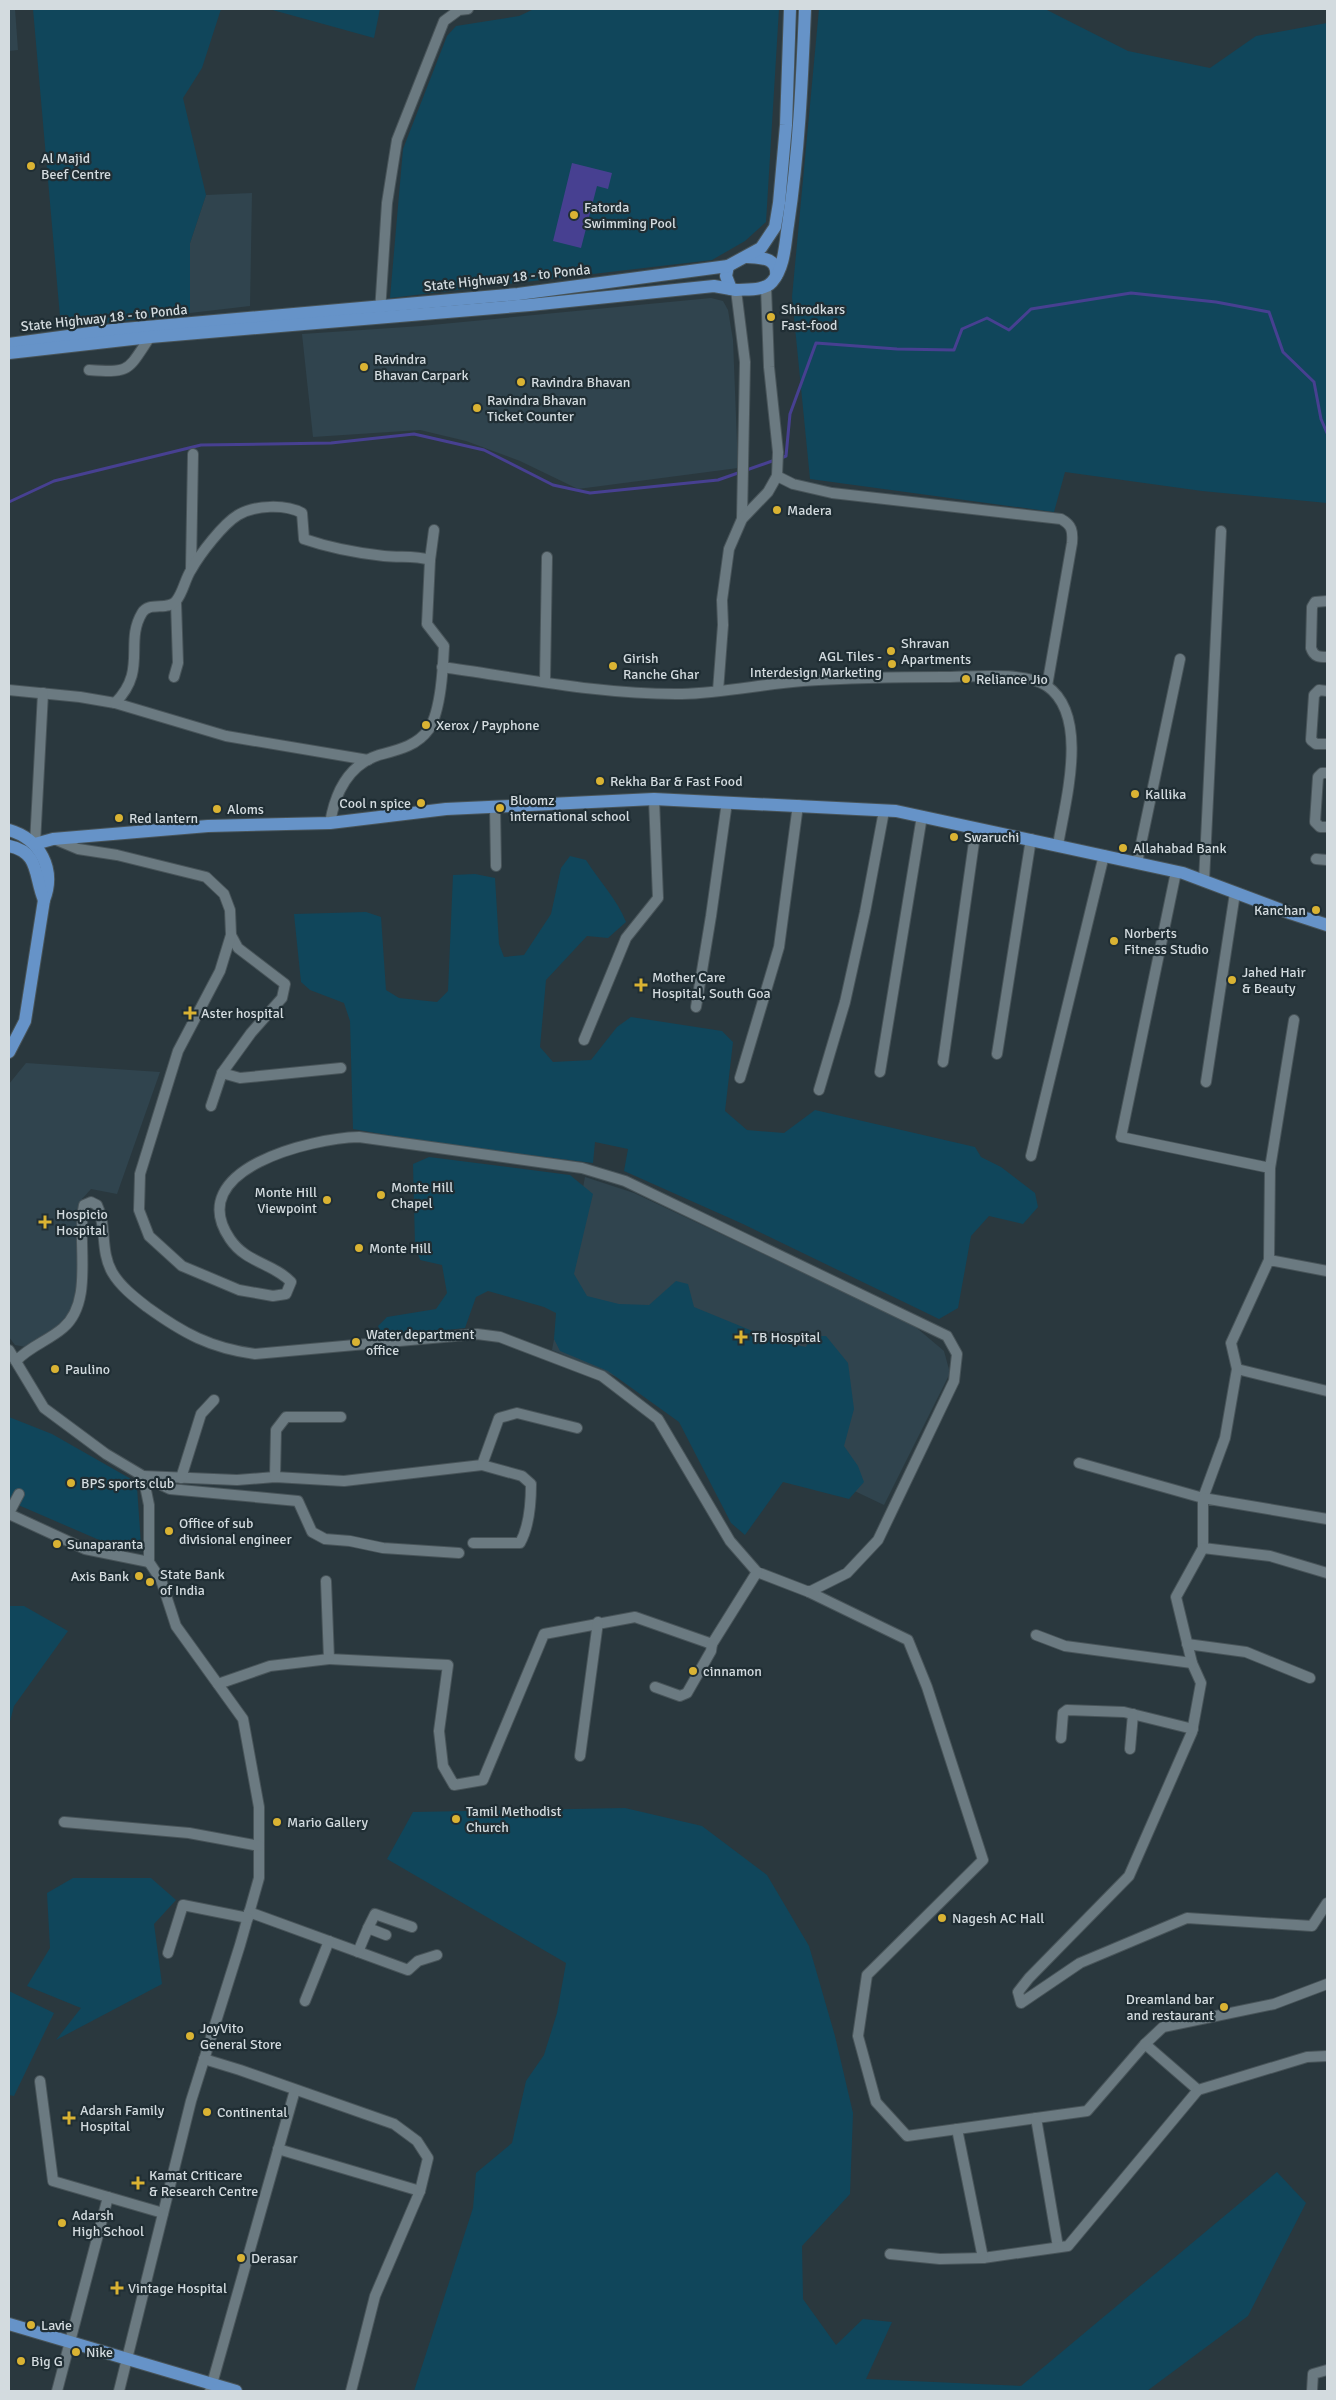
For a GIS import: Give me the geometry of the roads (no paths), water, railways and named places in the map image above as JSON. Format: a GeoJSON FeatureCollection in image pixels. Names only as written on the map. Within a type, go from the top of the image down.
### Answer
{"type":"FeatureCollection","features":[{"type":"Feature","properties":{"kind":"main road","name":"State Highway 18 - to Ponda"},"geometry":{"type":"LineString","coordinates":[[9,353],[380,312],[728,266],[761,248],[775,227],[786,125],[790,9]]}},
{"type":"Feature","properties":{"kind":"main road"},"geometry":{"type":"LineString","coordinates":[[728,266],[726,276],[733,289],[766,287],[781,268],[794,189],[801,111],[805,9]]}},
{"type":"Feature","properties":{"kind":"main road"},"geometry":{"type":"LineString","coordinates":[[746,257],[771,260],[775,264],[776,276]]}},
{"type":"Feature","properties":{"kind":"main road","name":"State Highway 18 - to Ponda"},"geometry":{"type":"LineString","coordinates":[[9,344],[113,330],[380,312],[714,286],[733,289]]}},
{"type":"Feature","properties":{"kind":"main road"},"geometry":{"type":"LineString","coordinates":[[35,844],[53,839],[208,826],[330,823],[446,809],[654,799],[884,811],[922,816],[1176,872],[1327,925]]}},
{"type":"Feature","properties":{"kind":"main road"},"geometry":{"type":"LineString","coordinates":[[9,830],[32,840],[41,851],[48,868],[48,889],[44,900],[25,1021],[9,1051]]}},
{"type":"Feature","properties":{"kind":"main road"},"geometry":{"type":"LineString","coordinates":[[9,846],[23,851],[31,858],[36,866],[39,887],[44,900]]}},
{"type":"Feature","properties":{"kind":"main road"},"geometry":{"type":"LineString","coordinates":[[9,2324],[211,2387],[236,2391]]}},
{"type":"Feature","properties":{"kind":"street"},"geometry":{"type":"LineString","coordinates":[[380,312],[387,203],[396,140],[444,21],[459,10],[468,9]]}},
{"type":"Feature","properties":{"kind":"street"},"geometry":{"type":"LineString","coordinates":[[718,691],[724,576],[729,549],[742,519],[768,492],[777,471],[778,452],[769,367],[766,287]]}},
{"type":"Feature","properties":{"kind":"street"},"geometry":{"type":"LineString","coordinates":[[733,289],[745,362],[742,519]]}},
{"type":"Feature","properties":{"kind":"street"},"geometry":{"type":"LineString","coordinates":[[89,370],[119,372],[132,364],[150,337]]}},
{"type":"Feature","properties":{"kind":"street"},"geometry":{"type":"LineString","coordinates":[[191,569],[193,454]]}},
{"type":"Feature","properties":{"kind":"street"},"geometry":{"type":"LineString","coordinates":[[777,471],[793,484],[832,493],[1061,519],[1069,524],[1072,531],[1072,543],[1047,686]]}},
{"type":"Feature","properties":{"kind":"street"},"geometry":{"type":"LineString","coordinates":[[174,677],[178,663],[176,602],[191,569],[223,529],[238,515],[252,509],[292,508],[302,513],[304,539],[357,553],[387,556],[410,555],[430,560]]}},
{"type":"Feature","properties":{"kind":"street"},"geometry":{"type":"LineString","coordinates":[[330,823],[336,797],[342,784],[358,765],[406,747],[418,740],[429,729],[435,716],[444,646],[428,624],[430,560],[434,530]]}},
{"type":"Feature","properties":{"kind":"street"},"geometry":{"type":"LineString","coordinates":[[1204,881],[1221,531]]}},
{"type":"Feature","properties":{"kind":"street"},"geometry":{"type":"LineString","coordinates":[[545,682],[548,557]]}},
{"type":"Feature","properties":{"kind":"street"},"geometry":{"type":"LineString","coordinates":[[1327,601],[1315,602],[1312,607],[1311,648],[1318,657],[1327,657]]}},
{"type":"Feature","properties":{"kind":"street"},"geometry":{"type":"LineString","coordinates":[[116,703],[126,692],[132,678],[135,661],[135,638],[142,613],[146,608],[168,606],[176,602]]}},
{"type":"Feature","properties":{"kind":"street"},"geometry":{"type":"LineString","coordinates":[[1137,863],[1180,659]]}},
{"type":"Feature","properties":{"kind":"street"},"geometry":{"type":"LineString","coordinates":[[442,667],[545,682],[653,693],[684,694],[802,681],[928,677],[1015,677],[1036,681],[1047,686],[1068,714],[1072,742],[1058,845]]}},
{"type":"Feature","properties":{"kind":"street"},"geometry":{"type":"LineString","coordinates":[[9,690],[116,703],[226,736],[368,760]]}},
{"type":"Feature","properties":{"kind":"street"},"geometry":{"type":"LineString","coordinates":[[1327,691],[1318,690],[1314,694],[1311,740],[1316,744],[1327,744]]}},
{"type":"Feature","properties":{"kind":"street"},"geometry":{"type":"LineString","coordinates":[[35,844],[44,693]]}},
{"type":"Feature","properties":{"kind":"street"},"geometry":{"type":"LineString","coordinates":[[1327,773],[1322,773],[1318,777],[1315,822],[1320,827],[1327,827]]}},
{"type":"Feature","properties":{"kind":"street"},"geometry":{"type":"LineString","coordinates":[[584,1040],[626,938],[658,898],[654,799]]}},
{"type":"Feature","properties":{"kind":"street"},"geometry":{"type":"LineString","coordinates":[[696,1007],[712,916],[726,802]]}},
{"type":"Feature","properties":{"kind":"street"},"geometry":{"type":"LineString","coordinates":[[740,1078],[780,947],[798,806]]}},
{"type":"Feature","properties":{"kind":"street"},"geometry":{"type":"LineString","coordinates":[[495,808],[496,866]]}},
{"type":"Feature","properties":{"kind":"street"},"geometry":{"type":"LineString","coordinates":[[819,1090],[845,1002],[865,912],[884,811]]}},
{"type":"Feature","properties":{"kind":"street"},"geometry":{"type":"LineString","coordinates":[[880,1072],[922,816]]}},
{"type":"Feature","properties":{"kind":"street"},"geometry":{"type":"LineString","coordinates":[[943,1062],[976,828]]}},
{"type":"Feature","properties":{"kind":"street"},"geometry":{"type":"LineString","coordinates":[[53,839],[78,849],[117,855],[206,877],[224,894],[230,910],[231,935],[220,971],[178,1051],[140,1174],[139,1210],[149,1236],[182,1266],[239,1290],[273,1296],[286,1294],[291,1282],[283,1273],[255,1262],[240,1251],[221,1224],[220,1206],[225,1189],[241,1172],[269,1157],[335,1137],[359,1137],[582,1168],[625,1181],[947,1336],[957,1354],[954,1381],[878,1540],[847,1573],[809,1592]]}},
{"type":"Feature","properties":{"kind":"street"},"geometry":{"type":"LineString","coordinates":[[997,1054],[1031,839]]}},
{"type":"Feature","properties":{"kind":"street"},"geometry":{"type":"LineString","coordinates":[[1031,1156],[1104,855]]}},
{"type":"Feature","properties":{"kind":"street"},"geometry":{"type":"LineString","coordinates":[[1316,859],[1327,860]]}},
{"type":"Feature","properties":{"kind":"street"},"geometry":{"type":"LineString","coordinates":[[1176,872],[1121,1137],[1270,1168]]}},
{"type":"Feature","properties":{"kind":"street"},"geometry":{"type":"LineString","coordinates":[[1206,1082],[1235,893]]}},
{"type":"Feature","properties":{"kind":"street"},"geometry":{"type":"LineString","coordinates":[[211,1106],[222,1073],[251,1033],[282,998],[285,984],[238,948],[231,935]]}},
{"type":"Feature","properties":{"kind":"street"},"geometry":{"type":"LineString","coordinates":[[1294,1020],[1270,1168],[1269,1260],[1231,1343],[1237,1369],[1225,1438],[1203,1498],[1203,1548],[1176,1597],[1192,1663],[1201,1683],[1193,1729],[1154,1825],[1130,1876],[1029,1978],[1018,1992],[1021,2003],[1080,1963],[1187,1918],[1312,1926],[1327,1903]]}},
{"type":"Feature","properties":{"kind":"street"},"geometry":{"type":"LineString","coordinates":[[222,1073],[240,1078],[341,1068]]}},
{"type":"Feature","properties":{"kind":"street"},"geometry":{"type":"LineString","coordinates":[[16,1361],[26,1351],[64,1328],[73,1314],[80,1298],[82,1213],[84,1205],[91,1202],[97,1205],[101,1214],[104,1250],[111,1271],[124,1288],[178,1330],[206,1342],[233,1351],[255,1354],[477,1334],[500,1337],[602,1376],[658,1419],[730,1542],[757,1572],[809,1592],[908,1640],[927,1688],[982,1860],[867,1975],[858,2036],[876,2102],[907,2136],[1087,2111],[1145,2044],[1163,2027],[1274,2004],[1327,1984]]}},
{"type":"Feature","properties":{"kind":"street"},"geometry":{"type":"LineString","coordinates":[[1269,1260],[1327,1271]]}},
{"type":"Feature","properties":{"kind":"street"},"geometry":{"type":"LineString","coordinates":[[9,1350],[44,1408],[106,1454],[143,1476],[170,1489],[298,1501],[312,1532],[325,1539],[350,1541],[383,1548],[459,1553]]}},
{"type":"Feature","properties":{"kind":"street"},"geometry":{"type":"LineString","coordinates":[[1237,1369],[1327,1392]]}},
{"type":"Feature","properties":{"kind":"street"},"geometry":{"type":"LineString","coordinates":[[181,1478],[201,1414],[208,1404],[214,1400]]}},
{"type":"Feature","properties":{"kind":"street"},"geometry":{"type":"LineString","coordinates":[[482,1465],[499,1418],[517,1413],[577,1428]]}},
{"type":"Feature","properties":{"kind":"street"},"geometry":{"type":"LineString","coordinates":[[275,1477],[276,1430],[286,1417],[341,1417]]}},
{"type":"Feature","properties":{"kind":"street"},"geometry":{"type":"LineString","coordinates":[[1079,1463],[1203,1498],[1327,1520]]}},
{"type":"Feature","properties":{"kind":"street"},"geometry":{"type":"LineString","coordinates":[[143,1476],[237,1480],[275,1477],[344,1481],[482,1465],[522,1476],[531,1484],[531,1492],[526,1527],[520,1543],[473,1543]]}},
{"type":"Feature","properties":{"kind":"street"},"geometry":{"type":"LineString","coordinates":[[119,2391],[163,2213],[204,2059],[259,1878],[259,1808],[243,1719],[176,1626],[161,1580],[149,1562],[149,1505],[143,1476]]}},
{"type":"Feature","properties":{"kind":"street"},"geometry":{"type":"LineString","coordinates":[[19,1494],[9,1514],[85,1549],[149,1562]]}},
{"type":"Feature","properties":{"kind":"street"},"geometry":{"type":"LineString","coordinates":[[1203,1548],[1270,1556],[1327,1574]]}},
{"type":"Feature","properties":{"kind":"street"},"geometry":{"type":"LineString","coordinates":[[655,1687],[680,1696],[687,1693],[712,1651],[712,1644],[757,1572]]}},
{"type":"Feature","properties":{"kind":"street"},"geometry":{"type":"LineString","coordinates":[[326,1581],[329,1659]]}},
{"type":"Feature","properties":{"kind":"street"},"geometry":{"type":"LineString","coordinates":[[218,1684],[270,1666],[329,1659],[448,1665],[440,1731],[443,1766],[454,1785],[483,1780],[544,1634],[598,1622],[635,1617],[712,1644]]}},
{"type":"Feature","properties":{"kind":"street"},"geometry":{"type":"LineString","coordinates":[[580,1756],[598,1622]]}},
{"type":"Feature","properties":{"kind":"street"},"geometry":{"type":"LineString","coordinates":[[1036,1635],[1065,1646],[1192,1663]]}},
{"type":"Feature","properties":{"kind":"street"},"geometry":{"type":"LineString","coordinates":[[1187,1644],[1246,1652],[1310,1678]]}},
{"type":"Feature","properties":{"kind":"street"},"geometry":{"type":"LineString","coordinates":[[1061,1738],[1063,1714],[1067,1710],[1133,1714],[1193,1729]]}},
{"type":"Feature","properties":{"kind":"street"},"geometry":{"type":"LineString","coordinates":[[1130,1749],[1133,1714]]}},
{"type":"Feature","properties":{"kind":"street"},"geometry":{"type":"LineString","coordinates":[[64,1822],[189,1833],[259,1846]]}},
{"type":"Feature","properties":{"kind":"street"},"geometry":{"type":"LineString","coordinates":[[168,1953],[183,1905],[248,1915],[330,1941],[408,1970],[418,1960],[437,1955]]}},
{"type":"Feature","properties":{"kind":"street"},"geometry":{"type":"LineString","coordinates":[[358,1952],[375,1914],[412,1927]]}},
{"type":"Feature","properties":{"kind":"street"},"geometry":{"type":"LineString","coordinates":[[368,1928],[386,1935]]}},
{"type":"Feature","properties":{"kind":"street"},"geometry":{"type":"LineString","coordinates":[[305,2001],[330,1941]]}},
{"type":"Feature","properties":{"kind":"street"},"geometry":{"type":"LineString","coordinates":[[1145,2044],[1198,2090]]}},
{"type":"Feature","properties":{"kind":"street"},"geometry":{"type":"LineString","coordinates":[[890,2254],[940,2259],[984,2258],[1068,2246],[1198,2090],[1307,2057],[1327,2056]]}},
{"type":"Feature","properties":{"kind":"street"},"geometry":{"type":"LineString","coordinates":[[204,2059],[394,2124],[417,2141],[428,2158],[420,2191],[375,2296],[351,2391]]}},
{"type":"Feature","properties":{"kind":"street"},"geometry":{"type":"LineString","coordinates":[[40,2081],[53,2181],[163,2213]]}},
{"type":"Feature","properties":{"kind":"street"},"geometry":{"type":"LineString","coordinates":[[211,2387],[295,2090]]}},
{"type":"Feature","properties":{"kind":"street"},"geometry":{"type":"LineString","coordinates":[[1036,2118],[1058,2247]]}},
{"type":"Feature","properties":{"kind":"street"},"geometry":{"type":"LineString","coordinates":[[957,2129],[984,2258]]}},
{"type":"Feature","properties":{"kind":"street"},"geometry":{"type":"LineString","coordinates":[[278,2149],[420,2191]]}},
{"type":"Feature","properties":{"kind":"street"},"geometry":{"type":"LineString","coordinates":[[57,2391],[108,2197]]}},
{"type":"Feature","properties":{"kind":"street"},"geometry":{"type":"LineString","coordinates":[[1312,2391],[1313,2374],[1327,2370]]}},
{"type":"Feature","properties":{"kind":"waterway"},"geometry":{"type":"LineString","coordinates":[[781,458],[786,456],[790,414],[816,343],[897,349],[954,350],[962,329],[987,318],[1009,330],[1031,309],[1131,293],[1216,302],[1269,312],[1283,352],[1314,382],[1321,419],[1327,433]]}},
{"type":"Feature","properties":{"kind":"waterway"},"geometry":{"type":"LineString","coordinates":[[9,502],[54,481],[201,445],[331,443],[414,434],[484,450],[553,485],[590,493],[718,480],[775,460]]}},
{"type":"Feature","properties":{"kind":"place","name":"Al Majid Beef Centre"},"geometry":{"type":"Point","coordinates":[31,166]}},
{"type":"Feature","properties":{"kind":"place","name":"Fatorda Swimming Pool"},"geometry":{"type":"Point","coordinates":[574,215]}},
{"type":"Feature","properties":{"kind":"place","name":"Shirodkars Fast-food"},"geometry":{"type":"Point","coordinates":[771,317]}},
{"type":"Feature","properties":{"kind":"place","name":"Ravindra Bhavan Carpark"},"geometry":{"type":"Point","coordinates":[364,367]}},
{"type":"Feature","properties":{"kind":"place","name":"Ravindra Bhavan"},"geometry":{"type":"Point","coordinates":[521,382]}},
{"type":"Feature","properties":{"kind":"place","name":"Ravindra Bhavan Ticket Counter"},"geometry":{"type":"Point","coordinates":[477,408]}},
{"type":"Feature","properties":{"kind":"place","name":"Madera"},"geometry":{"type":"Point","coordinates":[777,510]}},
{"type":"Feature","properties":{"kind":"place","name":"Shravan Apartments"},"geometry":{"type":"Point","coordinates":[891,651]}},
{"type":"Feature","properties":{"kind":"place","name":"AGL Tiles - Interdesign Marketing"},"geometry":{"type":"Point","coordinates":[892,664]}},
{"type":"Feature","properties":{"kind":"place","name":"Girish Ranche Ghar"},"geometry":{"type":"Point","coordinates":[613,666]}},
{"type":"Feature","properties":{"kind":"place","name":"Reliance Jio"},"geometry":{"type":"Point","coordinates":[966,679]}},
{"type":"Feature","properties":{"kind":"place","name":"Xerox / Payphone"},"geometry":{"type":"Point","coordinates":[426,725]}},
{"type":"Feature","properties":{"kind":"place","name":"Rekha Bar & Fast Food"},"geometry":{"type":"Point","coordinates":[600,781]}},
{"type":"Feature","properties":{"kind":"place","name":"Kallika"},"geometry":{"type":"Point","coordinates":[1135,794]}},
{"type":"Feature","properties":{"kind":"place","name":"Cool n spice"},"geometry":{"type":"Point","coordinates":[421,803]}},
{"type":"Feature","properties":{"kind":"place","name":"Bloomz international school"},"geometry":{"type":"Point","coordinates":[500,808]}},
{"type":"Feature","properties":{"kind":"place","name":"Aloms"},"geometry":{"type":"Point","coordinates":[217,809]}},
{"type":"Feature","properties":{"kind":"place","name":"Red lantern"},"geometry":{"type":"Point","coordinates":[119,818]}},
{"type":"Feature","properties":{"kind":"place","name":"Swaruchi"},"geometry":{"type":"Point","coordinates":[954,837]}},
{"type":"Feature","properties":{"kind":"place","name":"Allahabad Bank"},"geometry":{"type":"Point","coordinates":[1123,848]}},
{"type":"Feature","properties":{"kind":"place","name":"Kanchan"},"geometry":{"type":"Point","coordinates":[1316,910]}},
{"type":"Feature","properties":{"kind":"place","name":"Norberts Fitness Studio"},"geometry":{"type":"Point","coordinates":[1114,941]}},
{"type":"Feature","properties":{"kind":"place","name":"Jahed Hair & Beauty"},"geometry":{"type":"Point","coordinates":[1232,980]}},
{"type":"Feature","properties":{"kind":"place","name":"Mother Care Hospital, South Goa"},"geometry":{"type":"Point","coordinates":[641,985]}},
{"type":"Feature","properties":{"kind":"place","name":"Aster hospital"},"geometry":{"type":"Point","coordinates":[190,1013]}},
{"type":"Feature","properties":{"kind":"place","name":"Monte Hill Chapel"},"geometry":{"type":"Point","coordinates":[381,1195]}},
{"type":"Feature","properties":{"kind":"place","name":"Monte Hill Viewpoint"},"geometry":{"type":"Point","coordinates":[327,1200]}},
{"type":"Feature","properties":{"kind":"place","name":"Hospicio Hospital"},"geometry":{"type":"Point","coordinates":[45,1222]}},
{"type":"Feature","properties":{"kind":"place","name":"Monte Hill"},"geometry":{"type":"Point","coordinates":[359,1248]}},
{"type":"Feature","properties":{"kind":"place","name":"TB Hospital"},"geometry":{"type":"Point","coordinates":[741,1337]}},
{"type":"Feature","properties":{"kind":"place","name":"Water department office"},"geometry":{"type":"Point","coordinates":[356,1342]}},
{"type":"Feature","properties":{"kind":"place","name":"Paulino"},"geometry":{"type":"Point","coordinates":[55,1369]}},
{"type":"Feature","properties":{"kind":"place","name":"BPS sports club"},"geometry":{"type":"Point","coordinates":[71,1483]}},
{"type":"Feature","properties":{"kind":"place","name":"Office of sub divisional engineer"},"geometry":{"type":"Point","coordinates":[169,1531]}},
{"type":"Feature","properties":{"kind":"place","name":"Sunaparanta"},"geometry":{"type":"Point","coordinates":[57,1544]}},
{"type":"Feature","properties":{"kind":"place","name":"Axis Bank"},"geometry":{"type":"Point","coordinates":[139,1576]}},
{"type":"Feature","properties":{"kind":"place","name":"State Bank of India"},"geometry":{"type":"Point","coordinates":[150,1582]}},
{"type":"Feature","properties":{"kind":"place","name":"cinnamon"},"geometry":{"type":"Point","coordinates":[693,1671]}},
{"type":"Feature","properties":{"kind":"place","name":"Tamil Methodist Church"},"geometry":{"type":"Point","coordinates":[456,1819]}},
{"type":"Feature","properties":{"kind":"place","name":"Mario Gallery"},"geometry":{"type":"Point","coordinates":[277,1822]}},
{"type":"Feature","properties":{"kind":"place","name":"Nagesh AC Hall"},"geometry":{"type":"Point","coordinates":[942,1918]}},
{"type":"Feature","properties":{"kind":"place","name":"Dreamland bar and restaurant"},"geometry":{"type":"Point","coordinates":[1224,2007]}},
{"type":"Feature","properties":{"kind":"place","name":"JoyVito General Store"},"geometry":{"type":"Point","coordinates":[190,2036]}},
{"type":"Feature","properties":{"kind":"place","name":"Continental"},"geometry":{"type":"Point","coordinates":[207,2112]}},
{"type":"Feature","properties":{"kind":"place","name":"Adarsh Family Hospital"},"geometry":{"type":"Point","coordinates":[69,2118]}},
{"type":"Feature","properties":{"kind":"place","name":"Kamat Criticare & Research Centre"},"geometry":{"type":"Point","coordinates":[138,2183]}},
{"type":"Feature","properties":{"kind":"place","name":"Adarsh High School"},"geometry":{"type":"Point","coordinates":[62,2223]}},
{"type":"Feature","properties":{"kind":"place","name":"Derasar"},"geometry":{"type":"Point","coordinates":[241,2258]}},
{"type":"Feature","properties":{"kind":"place","name":"Vintage Hospital"},"geometry":{"type":"Point","coordinates":[117,2288]}},
{"type":"Feature","properties":{"kind":"place","name":"Lavie"},"geometry":{"type":"Point","coordinates":[31,2325]}},
{"type":"Feature","properties":{"kind":"place","name":"Nike"},"geometry":{"type":"Point","coordinates":[76,2352]}},
{"type":"Feature","properties":{"kind":"place","name":"Big G"},"geometry":{"type":"Point","coordinates":[21,2361]}}]}
